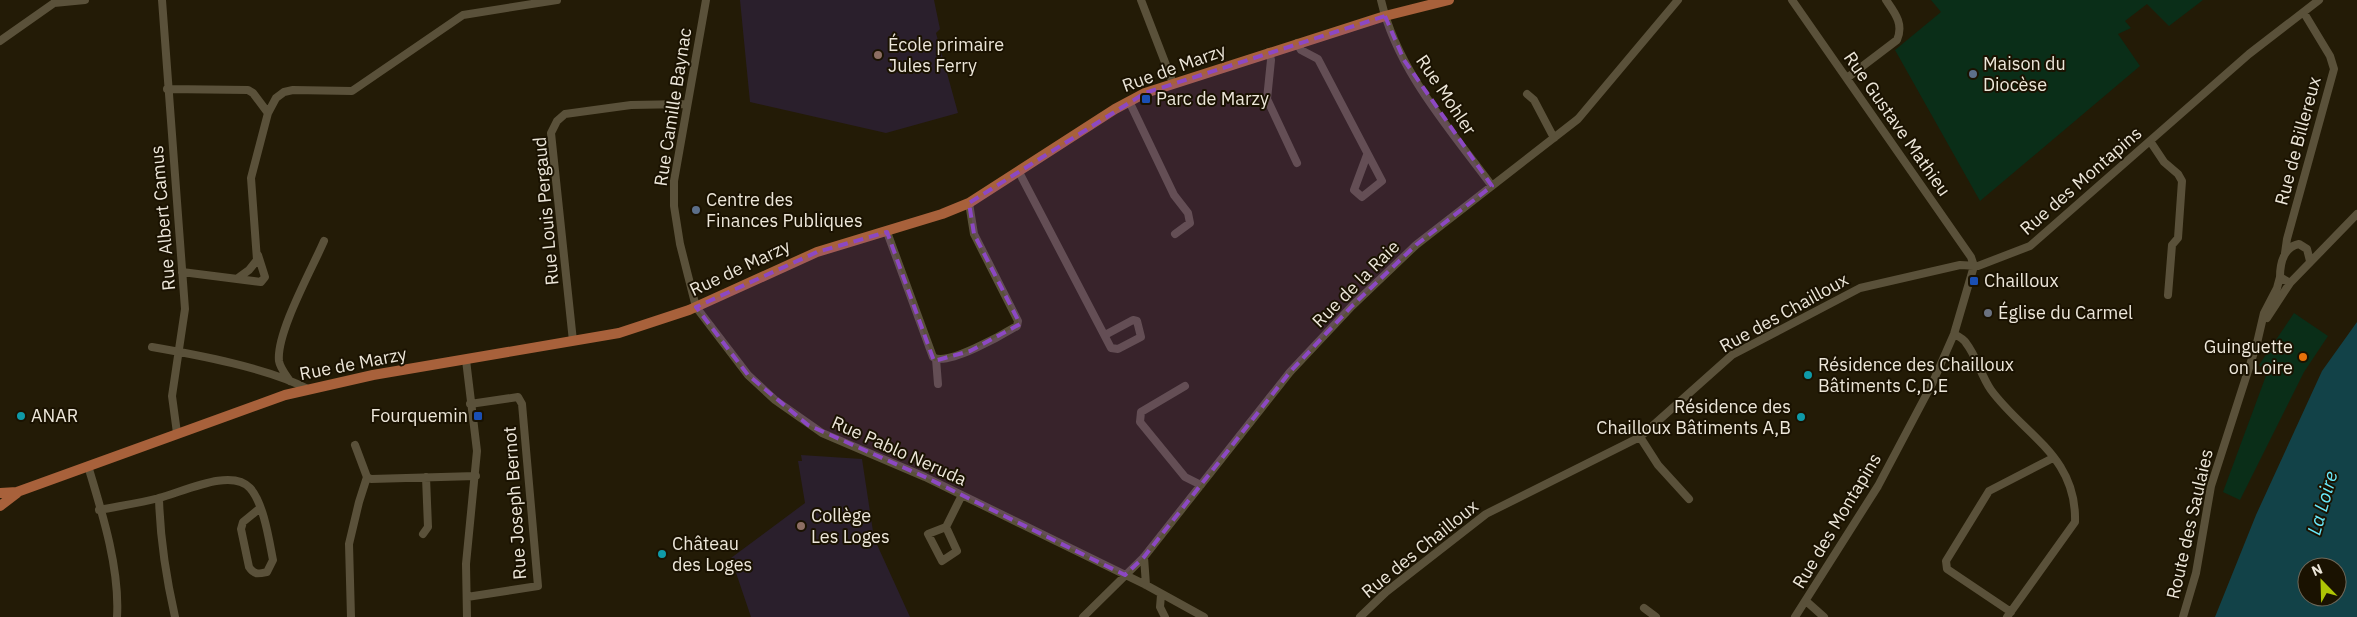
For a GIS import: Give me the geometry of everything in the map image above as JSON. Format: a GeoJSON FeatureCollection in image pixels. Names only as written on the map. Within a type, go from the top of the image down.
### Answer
{"type":"FeatureCollection","features":[{"type":"Feature","properties":{"kind":"main road","name":"Rue de Marzy"},"geometry":{"type":"LineString","coordinates":[[0,492],[17,492],[243,409],[308,389],[373,375],[619,333],[696,307],[817,252],[887,232],[969,203],[1129,100],[1173,83],[1297,43],[1385,16],[1449,0]]}},
{"type":"Feature","properties":{"kind":"main road","name":"Rue de Marzy"},"geometry":{"type":"LineString","coordinates":[[0,507],[17,492]]}},
{"type":"Feature","properties":{"kind":"main road"},"geometry":{"type":"LineString","coordinates":[[0,501],[0,507]]}},
{"type":"Feature","properties":{"kind":"street"},"geometry":{"type":"LineString","coordinates":[[0,41],[54,1],[85,0]]}},
{"type":"Feature","properties":{"kind":"street","name":"Rue Albert Camus"},"geometry":{"type":"LineString","coordinates":[[162,0],[167,89],[185,309],[172,396],[177,433]]}},
{"type":"Feature","properties":{"kind":"street"},"geometry":{"type":"LineString","coordinates":[[238,278],[249,270],[257,260],[251,178],[268,112],[276,98],[284,92],[293,90],[352,91],[463,15],[557,0]]}},
{"type":"Feature","properties":{"kind":"street","name":"Rue Camille Baynac"},"geometry":{"type":"LineString","coordinates":[[696,307],[680,244],[674,206],[674,181],[686,104],[706,0]]}},
{"type":"Feature","properties":{"kind":"street"},"geometry":{"type":"LineString","coordinates":[[1141,0],[1173,83]]}},
{"type":"Feature","properties":{"kind":"street","name":"Rue Mohler"},"geometry":{"type":"LineString","coordinates":[[1381,0],[1385,16],[1404,60],[1440,115],[1492,186]]}},
{"type":"Feature","properties":{"kind":"street","name":"Rue de la Raie"},"geometry":{"type":"LineString","coordinates":[[1083,617],[1144,557],[1290,372],[1352,306],[1416,246],[1578,119],[1678,0]]}},
{"type":"Feature","properties":{"kind":"street","name":"Rue Gustave Mathieu"},"geometry":{"type":"LineString","coordinates":[[1792,0],[1968,252],[1974,266]]}},
{"type":"Feature","properties":{"kind":"street"},"geometry":{"type":"LineString","coordinates":[[1847,78],[1897,40],[1901,32],[1900,22],[1886,0]]}},
{"type":"Feature","properties":{"kind":"street","name":"Rue des Montapins"},"geometry":{"type":"LineString","coordinates":[[1795,617],[1878,486],[1932,384],[1954,334],[1974,266],[1981,266],[2030,246],[2249,54],[2304,14],[2319,0]]}},
{"type":"Feature","properties":{"kind":"street","name":"Rue de Billereux"},"geometry":{"type":"LineString","coordinates":[[2285,253],[2287,239],[2334,69],[2330,56],[2304,14]]}},
{"type":"Feature","properties":{"kind":"street"},"geometry":{"type":"LineString","coordinates":[[1297,43],[1301,50],[1318,59],[1382,181],[1362,197],[1354,190],[1367,155]]}},
{"type":"Feature","properties":{"kind":"street"},"geometry":{"type":"LineString","coordinates":[[1269,52],[1267,99],[1297,163]]}},
{"type":"Feature","properties":{"kind":"street"},"geometry":{"type":"LineString","coordinates":[[167,89],[248,90],[253,93],[268,112]]}},
{"type":"Feature","properties":{"kind":"street"},"geometry":{"type":"LineString","coordinates":[[1528,94],[1534,100],[1554,138]]}},
{"type":"Feature","properties":{"kind":"street"},"geometry":{"type":"LineString","coordinates":[[1129,100],[1174,194],[1188,213],[1190,222],[1175,234]]}},
{"type":"Feature","properties":{"kind":"street","name":"Rue Louis Pergaud"},"geometry":{"type":"LineString","coordinates":[[573,341],[551,133],[557,122],[565,114],[631,105],[686,104]]}},
{"type":"Feature","properties":{"kind":"street"},"geometry":{"type":"LineString","coordinates":[[2150,141],[2164,162],[2178,174],[2182,181],[2178,238],[2172,245],[2168,295]]}},
{"type":"Feature","properties":{"kind":"street"},"geometry":{"type":"LineString","coordinates":[[1018,172],[1105,334],[1114,350],[1141,337],[1137,321],[1133,320],[1105,334]]}},
{"type":"Feature","properties":{"kind":"street"},"geometry":{"type":"LineString","coordinates":[[936,359],[970,350],[991,341],[1017,326],[1018,321],[974,234],[969,203]]}},
{"type":"Feature","properties":{"kind":"street"},"geometry":{"type":"LineString","coordinates":[[2310,261],[2307,249],[2300,244],[2289,247],[2280,268],[2280,277],[2290,283],[2295,281],[2310,261],[2357,214]]}},
{"type":"Feature","properties":{"kind":"street"},"geometry":{"type":"LineString","coordinates":[[887,232],[936,359],[938,384]]}},
{"type":"Feature","properties":{"kind":"street"},"geometry":{"type":"LineString","coordinates":[[2307,249],[2316,247],[2333,238]]}},
{"type":"Feature","properties":{"kind":"street"},"geometry":{"type":"LineString","coordinates":[[290,381],[280,366],[279,351],[289,320],[324,241]]}},
{"type":"Feature","properties":{"kind":"street"},"geometry":{"type":"LineString","coordinates":[[182,272],[261,282],[265,277],[261,260],[257,253]]}},
{"type":"Feature","properties":{"kind":"street","name":"Rue des Chailloux"},"geometry":{"type":"LineString","coordinates":[[1360,617],[1386,592],[1486,514],[1640,437],[1732,355],[1860,288],[1960,264],[1974,266]]}},
{"type":"Feature","properties":{"kind":"street","name":"Route des Saulaies"},"geometry":{"type":"LineString","coordinates":[[2183,617],[2196,573],[2211,486],[2263,324],[2264,312],[2277,288],[2280,277]]}},
{"type":"Feature","properties":{"kind":"street","name":"Route des Saulaies"},"geometry":{"type":"LineString","coordinates":[[2263,324],[2290,283]]}},
{"type":"Feature","properties":{"kind":"street","name":"Rue Pablo Neruda"},"geometry":{"type":"LineString","coordinates":[[696,307],[748,375],[808,425],[835,439],[962,495],[1146,585],[1161,595],[1204,617]]}},
{"type":"Feature","properties":{"kind":"street"},"geometry":{"type":"LineString","coordinates":[[1954,334],[1966,342],[1984,381],[1998,399],[2042,441],[2068,480],[2075,503],[2075,522],[2009,614],[1946,569],[1946,561],[1989,491],[2053,458]]}},
{"type":"Feature","properties":{"kind":"street"},"geometry":{"type":"LineString","coordinates":[[152,347],[273,376],[308,389]]}},
{"type":"Feature","properties":{"kind":"street"},"geometry":{"type":"LineString","coordinates":[[466,360],[477,451],[466,564],[467,617]]}},
{"type":"Feature","properties":{"kind":"street"},"geometry":{"type":"LineString","coordinates":[[273,376],[280,366]]}},
{"type":"Feature","properties":{"kind":"street"},"geometry":{"type":"LineString","coordinates":[[1185,386],[1141,412],[1140,422],[1185,477],[1201,485]]}},
{"type":"Feature","properties":{"kind":"street","name":"Rue Joseph Bernot"},"geometry":{"type":"LineString","coordinates":[[467,596],[538,586],[522,404],[518,397],[470,404]]}},
{"type":"Feature","properties":{"kind":"street"},"geometry":{"type":"LineString","coordinates":[[1640,437],[1658,465],[1689,499]]}},
{"type":"Feature","properties":{"kind":"street"},"geometry":{"type":"LineString","coordinates":[[351,617],[349,544],[367,477],[355,445]]}},
{"type":"Feature","properties":{"kind":"street"},"geometry":{"type":"LineString","coordinates":[[88,466],[105,528],[118,594],[117,617]]}},
{"type":"Feature","properties":{"kind":"street"},"geometry":{"type":"LineString","coordinates":[[367,477],[371,479],[476,476]]}},
{"type":"Feature","properties":{"kind":"street"},"geometry":{"type":"LineString","coordinates":[[423,534],[428,527],[426,477]]}},
{"type":"Feature","properties":{"kind":"street"},"geometry":{"type":"LineString","coordinates":[[99,510],[159,498],[206,483],[237,481],[250,488],[265,522],[273,560],[267,572],[258,574],[252,572],[249,567],[241,529],[243,522],[259,509]]}},
{"type":"Feature","properties":{"kind":"street"},"geometry":{"type":"LineString","coordinates":[[946,527],[957,551],[942,561],[928,534],[946,527],[962,495]]}},
{"type":"Feature","properties":{"kind":"street"},"geometry":{"type":"LineString","coordinates":[[159,498],[162,550],[175,617]]}},
{"type":"Feature","properties":{"kind":"street"},"geometry":{"type":"LineString","coordinates":[[1144,557],[1146,585]]}},
{"type":"Feature","properties":{"kind":"street"},"geometry":{"type":"LineString","coordinates":[[1161,595],[1160,607],[1165,617]]}},
{"type":"Feature","properties":{"kind":"street"},"geometry":{"type":"LineString","coordinates":[[1806,601],[1824,617]]}},
{"type":"Feature","properties":{"kind":"street"},"geometry":{"type":"LineString","coordinates":[[1644,608],[1656,617]]}},
{"type":"Feature","properties":{"kind":"highlighted area"},"geometry":{"type":"Polygon","coordinates":[[[1385,16],[1404,60],[1492,186],[1416,245],[1352,306],[1290,372],[1144,557],[1125,575],[925,477],[808,425],[748,375],[696,307],[817,252],[887,232],[934,361],[970,351],[1020,324],[974,234],[969,203],[1145,93],[1385,16]]]}},
{"type":"Feature","properties":{"kind":"shaded area","name":"École primaire Jules Ferry"},"geometry":{"type":"Polygon","coordinates":[[[740,0],[934,0],[940,29],[936,33],[958,113],[886,133],[750,102],[740,0]]]}},
{"type":"Feature","properties":{"kind":"shaded area","name":"Collège Les Loges"},"geometry":{"type":"Polygon","coordinates":[[[801,455],[862,459],[874,538],[910,617],[751,617],[731,558],[805,503],[798,461],[802,461],[801,455]]]}},
{"type":"Feature","properties":{"kind":"green space"},"geometry":{"type":"Polygon","coordinates":[[[1931,0],[2203,0],[2169,26],[2147,4],[2125,21],[2131,28],[2118,34],[2140,66],[1980,201],[1895,50],[1941,12],[1931,0]]]}},
{"type":"Feature","properties":{"kind":"green space"},"geometry":{"type":"Polygon","coordinates":[[[2294,313],[2328,336],[2304,372],[2240,500],[2223,492],[2267,373],[2259,365],[2294,313]]]}},
{"type":"Feature","properties":{"kind":"water","name":"La Loire"},"geometry":{"type":"Polygon","coordinates":[[[2357,322],[2357,617],[2215,617],[2256,515],[2322,371],[2357,322]]]}},
{"type":"Feature","properties":{"kind":"place","name":"École primaire Jules Ferry"},"geometry":{"type":"Point","coordinates":[878,55]}},
{"type":"Feature","properties":{"kind":"place","name":"Maison du Diocèse"},"geometry":{"type":"Point","coordinates":[1973,74]}},
{"type":"Feature","properties":{"kind":"place","name":"Parc de Marzy"},"geometry":{"type":"Point","coordinates":[1146,99]}},
{"type":"Feature","properties":{"kind":"place","name":"Centre des Finances Publiques"},"geometry":{"type":"Point","coordinates":[696,210]}},
{"type":"Feature","properties":{"kind":"place","name":"Chailloux"},"geometry":{"type":"Point","coordinates":[1974,281]}},
{"type":"Feature","properties":{"kind":"place","name":"Église du Carmel"},"geometry":{"type":"Point","coordinates":[1988,313]}},
{"type":"Feature","properties":{"kind":"place","name":"Guinguette on Loire"},"geometry":{"type":"Point","coordinates":[2303,357]}},
{"type":"Feature","properties":{"kind":"place","name":"Résidence des Chailloux Bâtiments C,D,E"},"geometry":{"type":"Point","coordinates":[1808,375]}},
{"type":"Feature","properties":{"kind":"place","name":"ANAR"},"geometry":{"type":"Point","coordinates":[21,416]}},
{"type":"Feature","properties":{"kind":"place","name":"Fourquemin"},"geometry":{"type":"Point","coordinates":[478,416]}},
{"type":"Feature","properties":{"kind":"place","name":"Résidence des Chailloux Bâtiments A,B"},"geometry":{"type":"Point","coordinates":[1801,417]}},
{"type":"Feature","properties":{"kind":"place","name":"Collège Les Loges"},"geometry":{"type":"Point","coordinates":[801,526]}},
{"type":"Feature","properties":{"kind":"place","name":"Château des Loges"},"geometry":{"type":"Point","coordinates":[662,554]}}]}
